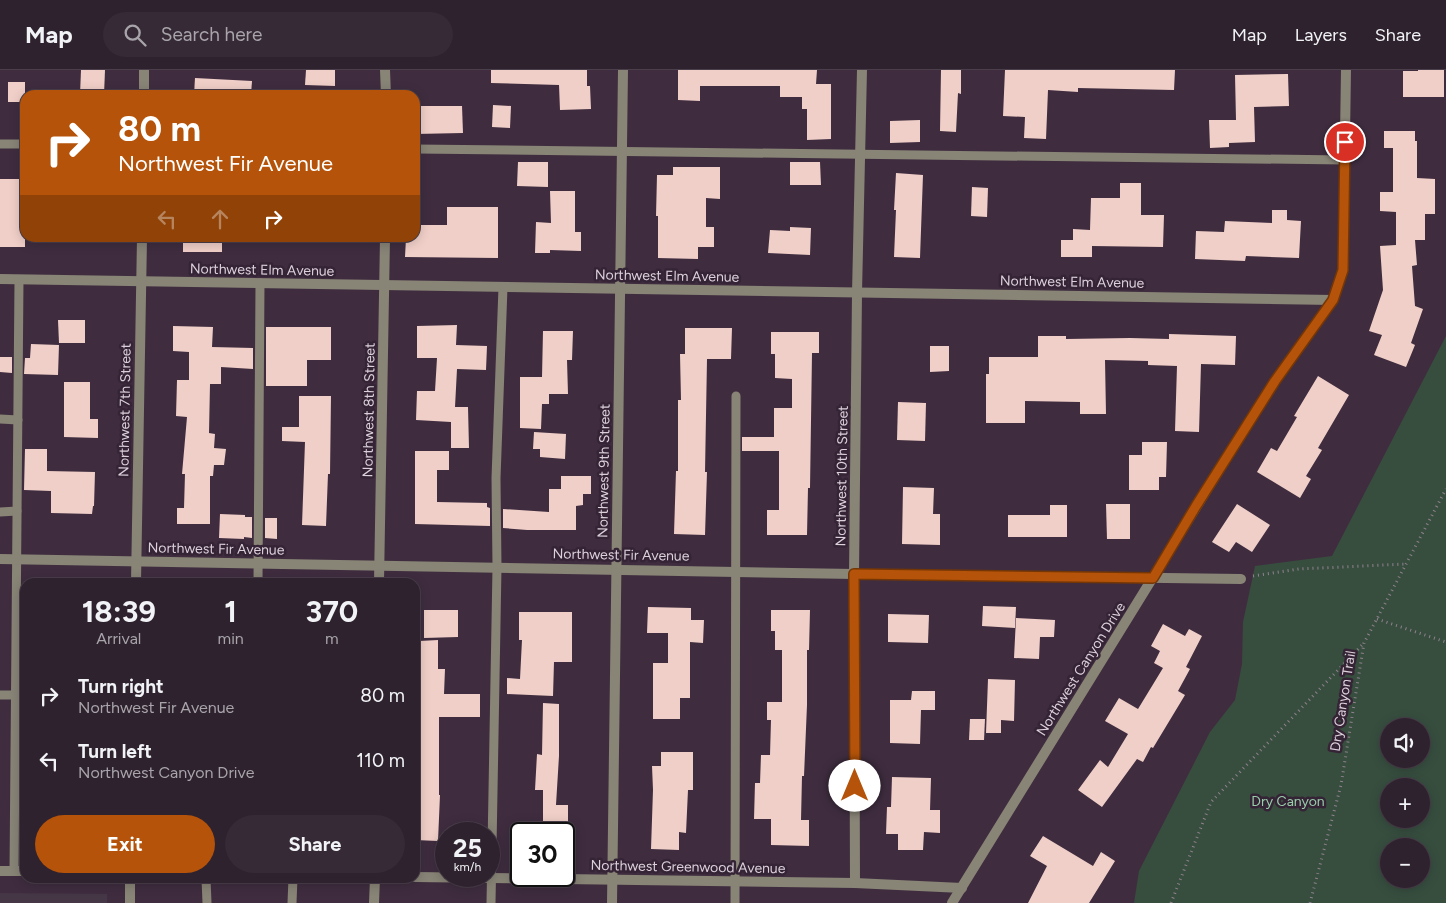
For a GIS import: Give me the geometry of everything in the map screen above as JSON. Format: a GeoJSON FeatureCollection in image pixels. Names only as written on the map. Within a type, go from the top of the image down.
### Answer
{"type":"FeatureCollection","features":[{"type":"Feature","properties":{"kind":"street"},"geometry":{"type":"LineString","coordinates":[[144,70],[144,90]]}},
{"type":"Feature","properties":{"kind":"street"},"geometry":{"type":"LineString","coordinates":[[385,70],[386,90]]}},
{"type":"Feature","properties":{"kind":"street","name":"Northwest 9th Street"},"geometry":{"type":"LineString","coordinates":[[612,903],[623,70]]}},
{"type":"Feature","properties":{"kind":"street","name":"Northwest 10th Street"},"geometry":{"type":"LineString","coordinates":[[855,883],[854,574],[862,70]]}},
{"type":"Feature","properties":{"kind":"street","name":"Northwest Canyon Drive"},"geometry":{"type":"LineString","coordinates":[[952,903],[1196,506],[1275,381],[1333,300],[1343,270],[1346,70]]}},
{"type":"Feature","properties":{"kind":"street","name":"Northwest 7th Street"},"geometry":{"type":"LineString","coordinates":[[136,578],[142,242]]}},
{"type":"Feature","properties":{"kind":"street","name":"Northwest 8th Street"},"geometry":{"type":"LineString","coordinates":[[380,578],[385,242]]}},
{"type":"Feature","properties":{"kind":"street","name":"Northwest Elm Avenue"},"geometry":{"type":"LineString","coordinates":[[0,279],[1333,300]]}},
{"type":"Feature","properties":{"kind":"street","name":"Northwest Fir Avenue"},"geometry":{"type":"LineString","coordinates":[[0,559],[1241,579]]}},
{"type":"Feature","properties":{"kind":"street"},"geometry":{"type":"LineString","coordinates":[[0,871],[20,871]]}},
{"type":"Feature","properties":{"kind":"street","name":"Northwest Greenwood Avenue"},"geometry":{"type":"LineString","coordinates":[[420,877],[435,877]]}},
{"type":"Feature","properties":{"kind":"street","name":"Northwest Greenwood Avenue"},"geometry":{"type":"LineString","coordinates":[[500,878],[855,883],[962,888]]}},
{"type":"Feature","properties":{"kind":"street"},"geometry":{"type":"LineString","coordinates":[[130,883],[130,903]]}},
{"type":"Feature","properties":{"kind":"street"},"geometry":{"type":"LineString","coordinates":[[374,883],[374,903]]}},
{"type":"Feature","properties":{"kind":"lane"},"geometry":{"type":"LineString","coordinates":[[0,144],[20,144]]}},
{"type":"Feature","properties":{"kind":"lane"},"geometry":{"type":"LineString","coordinates":[[420,149],[1345,160]]}},
{"type":"Feature","properties":{"kind":"lane"},"geometry":{"type":"LineString","coordinates":[[19,280],[16,695],[20,871]]}},
{"type":"Feature","properties":{"kind":"lane"},"geometry":{"type":"LineString","coordinates":[[258,578],[260,284]]}},
{"type":"Feature","properties":{"kind":"lane"},"geometry":{"type":"LineString","coordinates":[[492,822],[497,567],[496,478],[503,287]]}},
{"type":"Feature","properties":{"kind":"lane"},"geometry":{"type":"LineString","coordinates":[[735,903],[736,396]]}},
{"type":"Feature","properties":{"kind":"lane"},"geometry":{"type":"LineString","coordinates":[[0,419],[18,420]]}},
{"type":"Feature","properties":{"kind":"lane"},"geometry":{"type":"LineString","coordinates":[[0,512],[17,511]]}},
{"type":"Feature","properties":{"kind":"lane"},"geometry":{"type":"LineString","coordinates":[[0,695],[16,695]]}},
{"type":"Feature","properties":{"kind":"lane"},"geometry":{"type":"LineString","coordinates":[[206,883],[207,903]]}},
{"type":"Feature","properties":{"kind":"lane"},"geometry":{"type":"LineString","coordinates":[[292,903],[293,883]]}},
{"type":"Feature","properties":{"kind":"lane"},"geometry":{"type":"LineString","coordinates":[[491,887],[491,903]]}},
{"type":"Feature","properties":{"kind":"path","name":"Dry Canyon Trail"},"geometry":{"type":"LineString","coordinates":[[1310,903],[1341,785],[1364,643],[1446,488]]}},
{"type":"Feature","properties":{"kind":"path"},"geometry":{"type":"LineString","coordinates":[[1241,579],[1299,569],[1406,564]]}},
{"type":"Feature","properties":{"kind":"path"},"geometry":{"type":"LineString","coordinates":[[1377,619],[1446,642]]}},
{"type":"Feature","properties":{"kind":"path"},"geometry":{"type":"LineString","coordinates":[[1171,903],[1211,802],[1364,643]]}},
{"type":"Feature","properties":{"kind":"shaded area"},"geometry":{"type":"Polygon","coordinates":[[[0,893],[107,894],[107,903],[0,903],[0,893]]]}},
{"type":"Feature","properties":{"kind":"green space","name":"Dry Canyon"},"geometry":{"type":"Polygon","coordinates":[[[1446,336],[1446,903],[1134,903],[1139,871],[1210,732],[1235,700],[1242,664],[1243,622],[1255,566],[1332,556],[1446,336]]]}},
{"type":"Feature","properties":{"kind":"building"},"geometry":{"type":"Polygon","coordinates":[[[81,70],[105,70],[104,90],[80,90],[81,70]]]}},
{"type":"Feature","properties":{"kind":"building"},"geometry":{"type":"Polygon","coordinates":[[[306,70],[335,70],[335,86],[305,85],[306,70]]]}},
{"type":"Feature","properties":{"kind":"building"},"geometry":{"type":"Polygon","coordinates":[[[491,70],[587,70],[587,86],[590,86],[591,109],[560,110],[559,85],[491,83],[491,70]]]}},
{"type":"Feature","properties":{"kind":"building"},"geometry":{"type":"Polygon","coordinates":[[[678,70],[817,70],[816,84],[831,84],[831,139],[807,140],[807,109],[802,109],[802,97],[780,97],[780,86],[700,86],[700,101],[678,100],[678,70]]]}},
{"type":"Feature","properties":{"kind":"building"},"geometry":{"type":"Polygon","coordinates":[[[941,70],[961,70],[961,94],[958,93],[956,132],[940,131],[941,70]]]}},
{"type":"Feature","properties":{"kind":"building"},"geometry":{"type":"Polygon","coordinates":[[[1005,70],[1175,70],[1174,90],[1078,88],[1078,92],[1048,90],[1046,139],[1024,138],[1025,117],[1003,116],[1005,70]]]}},
{"type":"Feature","properties":{"kind":"building"},"geometry":{"type":"Polygon","coordinates":[[[1444,70],[1444,97],[1403,97],[1403,71],[1444,70]]]}},
{"type":"Feature","properties":{"kind":"building"},"geometry":{"type":"Polygon","coordinates":[[[1288,74],[1289,106],[1254,107],[1255,142],[1229,143],[1229,147],[1210,148],[1209,120],[1236,120],[1235,75],[1288,74]]]}},
{"type":"Feature","properties":{"kind":"building"},"geometry":{"type":"Polygon","coordinates":[[[195,78],[252,81],[251,90],[194,90],[195,78]]]}},
{"type":"Feature","properties":{"kind":"building"},"geometry":{"type":"Polygon","coordinates":[[[8,82],[25,82],[25,90],[20,90],[20,102],[8,102],[8,82]]]}},
{"type":"Feature","properties":{"kind":"building"},"geometry":{"type":"Polygon","coordinates":[[[493,105],[511,106],[510,128],[492,127],[493,105]]]}},
{"type":"Feature","properties":{"kind":"building"},"geometry":{"type":"Polygon","coordinates":[[[420,106],[462,106],[463,133],[420,134],[420,106]]]}},
{"type":"Feature","properties":{"kind":"building"},"geometry":{"type":"Polygon","coordinates":[[[920,120],[920,142],[890,143],[890,121],[920,120]]]}},
{"type":"Feature","properties":{"kind":"building"},"geometry":{"type":"Polygon","coordinates":[[[1384,131],[1415,131],[1415,141],[1417,141],[1417,178],[1435,179],[1435,214],[1425,214],[1425,240],[1415,240],[1417,265],[1412,266],[1415,306],[1423,309],[1411,343],[1415,345],[1406,367],[1374,355],[1382,335],[1369,331],[1383,290],[1380,246],[1396,245],[1396,212],[1380,211],[1380,192],[1393,192],[1393,148],[1384,148],[1384,131]]]}},
{"type":"Feature","properties":{"kind":"building"},"geometry":{"type":"Polygon","coordinates":[[[518,162],[548,162],[548,187],[517,186],[518,162]]]}},
{"type":"Feature","properties":{"kind":"building"},"geometry":{"type":"Polygon","coordinates":[[[790,162],[820,162],[821,185],[790,185],[790,162]]]}},
{"type":"Feature","properties":{"kind":"building"},"geometry":{"type":"Polygon","coordinates":[[[673,167],[720,167],[720,199],[706,198],[706,227],[714,227],[714,247],[698,247],[698,259],[658,258],[657,175],[673,175],[673,167]]]}},
{"type":"Feature","properties":{"kind":"building"},"geometry":{"type":"Polygon","coordinates":[[[896,173],[923,175],[920,258],[894,257],[896,173]]]}},
{"type":"Feature","properties":{"kind":"building"},"geometry":{"type":"Polygon","coordinates":[[[0,179],[20,179],[20,242],[25,242],[25,247],[0,247],[0,179]]]}},
{"type":"Feature","properties":{"kind":"building"},"geometry":{"type":"Polygon","coordinates":[[[1120,183],[1141,183],[1141,215],[1164,215],[1163,247],[1092,246],[1092,257],[1061,257],[1061,240],[1073,240],[1073,229],[1090,230],[1091,198],[1120,198],[1120,183]]]}},
{"type":"Feature","properties":{"kind":"building"},"geometry":{"type":"Polygon","coordinates":[[[972,187],[988,188],[987,217],[971,216],[972,187]]]}},
{"type":"Feature","properties":{"kind":"building"},"geometry":{"type":"Polygon","coordinates":[[[550,191],[575,191],[575,232],[581,232],[581,251],[550,250],[550,253],[535,253],[536,222],[551,223],[550,191]]]}},
{"type":"Feature","properties":{"kind":"building"},"geometry":{"type":"Polygon","coordinates":[[[447,207],[498,207],[498,258],[405,257],[406,242],[420,242],[420,225],[447,225],[447,207]]]}},
{"type":"Feature","properties":{"kind":"building"},"geometry":{"type":"Polygon","coordinates":[[[1272,210],[1287,210],[1287,220],[1301,221],[1299,258],[1246,256],[1245,261],[1195,259],[1196,231],[1224,232],[1225,221],[1272,223],[1272,210]]]}},
{"type":"Feature","properties":{"kind":"building"},"geometry":{"type":"Polygon","coordinates":[[[790,227],[811,228],[810,255],[768,253],[770,230],[790,231],[790,227]]]}},
{"type":"Feature","properties":{"kind":"building"},"geometry":{"type":"Polygon","coordinates":[[[183,242],[222,242],[222,252],[183,252],[183,242]]]}},
{"type":"Feature","properties":{"kind":"building"},"geometry":{"type":"Polygon","coordinates":[[[58,320],[85,320],[85,343],[59,343],[58,320]]]}},
{"type":"Feature","properties":{"kind":"building"},"geometry":{"type":"Polygon","coordinates":[[[457,325],[456,345],[487,346],[486,370],[457,369],[455,407],[468,407],[469,448],[451,448],[451,422],[416,420],[417,391],[435,391],[437,358],[417,358],[417,326],[457,325]]]}},
{"type":"Feature","properties":{"kind":"building"},"geometry":{"type":"Polygon","coordinates":[[[173,326],[213,327],[212,347],[253,348],[253,369],[221,367],[221,384],[210,384],[209,433],[215,434],[214,448],[226,449],[224,465],[214,465],[213,476],[210,476],[210,524],[177,524],[177,508],[184,508],[185,474],[182,474],[187,417],[176,416],[177,380],[189,380],[189,352],[173,351],[173,326]]]}},
{"type":"Feature","properties":{"kind":"building"},"geometry":{"type":"Polygon","coordinates":[[[266,327],[331,327],[331,360],[307,360],[307,386],[266,386],[266,327]]]}},
{"type":"Feature","properties":{"kind":"building"},"geometry":{"type":"Polygon","coordinates":[[[685,328],[732,328],[731,359],[707,359],[705,535],[674,534],[676,471],[678,471],[678,400],[681,400],[680,354],[685,354],[685,328]]]}},
{"type":"Feature","properties":{"kind":"building"},"geometry":{"type":"Polygon","coordinates":[[[543,331],[573,331],[572,360],[567,360],[568,394],[549,394],[549,404],[542,404],[541,429],[520,428],[520,377],[542,377],[543,331]]]}},
{"type":"Feature","properties":{"kind":"building"},"geometry":{"type":"Polygon","coordinates":[[[771,332],[819,332],[819,353],[812,353],[810,488],[808,488],[807,535],[767,535],[767,510],[779,510],[779,451],[742,451],[742,437],[774,437],[774,408],[792,408],[792,379],[775,378],[775,354],[771,354],[771,332]]]}},
{"type":"Feature","properties":{"kind":"building"},"geometry":{"type":"Polygon","coordinates":[[[1169,334],[1236,336],[1235,365],[1201,364],[1199,432],[1175,431],[1177,366],[1148,365],[1148,361],[1105,360],[1106,414],[1080,414],[1080,402],[1025,401],[1025,423],[986,423],[986,374],[989,374],[989,357],[1038,357],[1038,336],[1066,336],[1066,339],[1169,339],[1169,334]]]}},
{"type":"Feature","properties":{"kind":"building"},"geometry":{"type":"Polygon","coordinates":[[[31,344],[59,345],[58,375],[24,374],[25,358],[30,358],[31,344]]]}},
{"type":"Feature","properties":{"kind":"building"},"geometry":{"type":"Polygon","coordinates":[[[930,346],[949,346],[949,371],[930,372],[930,346]]]}},
{"type":"Feature","properties":{"kind":"building"},"geometry":{"type":"Polygon","coordinates":[[[0,357],[12,357],[12,373],[0,372],[0,357]]]}},
{"type":"Feature","properties":{"kind":"building"},"geometry":{"type":"Polygon","coordinates":[[[1318,376],[1349,395],[1318,448],[1322,450],[1306,476],[1311,479],[1300,498],[1257,472],[1271,448],[1277,451],[1297,417],[1294,416],[1318,376]]]}},
{"type":"Feature","properties":{"kind":"building"},"geometry":{"type":"Polygon","coordinates":[[[64,382],[90,382],[90,419],[98,419],[98,438],[64,437],[64,382]]]}},
{"type":"Feature","properties":{"kind":"building"},"geometry":{"type":"Polygon","coordinates":[[[299,396],[331,396],[330,474],[328,474],[326,526],[302,525],[305,442],[282,441],[282,427],[299,427],[299,396]]]}},
{"type":"Feature","properties":{"kind":"building"},"geometry":{"type":"Polygon","coordinates":[[[898,402],[926,403],[925,441],[897,440],[898,402]]]}},
{"type":"Feature","properties":{"kind":"building"},"geometry":{"type":"Polygon","coordinates":[[[534,432],[566,434],[565,459],[540,457],[540,449],[533,449],[534,432]]]}},
{"type":"Feature","properties":{"kind":"building"},"geometry":{"type":"Polygon","coordinates":[[[1142,442],[1167,442],[1166,477],[1159,477],[1159,490],[1129,490],[1129,455],[1142,455],[1142,442]]]}},
{"type":"Feature","properties":{"kind":"building"},"geometry":{"type":"Polygon","coordinates":[[[25,449],[47,449],[47,471],[95,472],[92,514],[51,513],[51,491],[24,490],[25,449]]]}},
{"type":"Feature","properties":{"kind":"building"},"geometry":{"type":"Polygon","coordinates":[[[415,451],[449,451],[449,470],[437,470],[437,502],[487,503],[487,507],[490,508],[490,526],[415,524],[415,451]]]}},
{"type":"Feature","properties":{"kind":"building"},"geometry":{"type":"Polygon","coordinates":[[[561,476],[591,476],[591,494],[583,494],[583,505],[576,506],[576,530],[503,528],[503,509],[549,512],[549,489],[561,489],[561,476]]]}},
{"type":"Feature","properties":{"kind":"building"},"geometry":{"type":"Polygon","coordinates":[[[903,487],[934,488],[933,514],[940,514],[940,545],[902,544],[903,487]]]}},
{"type":"Feature","properties":{"kind":"building"},"geometry":{"type":"Polygon","coordinates":[[[1106,504],[1130,504],[1130,539],[1107,539],[1106,504]]]}},
{"type":"Feature","properties":{"kind":"building"},"geometry":{"type":"Polygon","coordinates":[[[1237,504],[1270,525],[1252,552],[1236,542],[1229,552],[1212,542],[1237,504]]]}},
{"type":"Feature","properties":{"kind":"building"},"geometry":{"type":"Polygon","coordinates":[[[1050,505],[1067,505],[1067,537],[1008,537],[1008,515],[1050,515],[1050,505]]]}},
{"type":"Feature","properties":{"kind":"building"},"geometry":{"type":"Polygon","coordinates":[[[220,514],[252,517],[252,538],[219,538],[220,514]]]}},
{"type":"Feature","properties":{"kind":"building"},"geometry":{"type":"Polygon","coordinates":[[[265,518],[277,518],[277,539],[265,538],[265,518]]]}},
{"type":"Feature","properties":{"kind":"building"},"geometry":{"type":"Polygon","coordinates":[[[983,606],[1016,607],[1015,628],[982,626],[983,606]]]}},
{"type":"Feature","properties":{"kind":"building"},"geometry":{"type":"Polygon","coordinates":[[[648,607],[691,608],[691,620],[704,620],[703,643],[690,642],[690,698],[680,698],[680,719],[653,719],[653,663],[668,663],[668,633],[647,633],[648,607]]]}},
{"type":"Feature","properties":{"kind":"building"},"geometry":{"type":"Polygon","coordinates":[[[424,610],[458,610],[458,637],[424,638],[424,610]]]}},
{"type":"Feature","properties":{"kind":"building"},"geometry":{"type":"Polygon","coordinates":[[[771,610],[810,610],[801,820],[809,820],[809,846],[771,845],[771,819],[754,819],[755,783],[760,783],[761,755],[770,755],[771,720],[767,720],[767,702],[782,702],[782,650],[775,650],[775,631],[771,631],[771,610]]]}},
{"type":"Feature","properties":{"kind":"building"},"geometry":{"type":"Polygon","coordinates":[[[519,612],[572,612],[572,662],[554,662],[553,696],[507,694],[507,678],[520,679],[522,640],[519,640],[519,612]]]}},
{"type":"Feature","properties":{"kind":"building"},"geometry":{"type":"Polygon","coordinates":[[[888,614],[929,615],[928,643],[888,642],[888,614]]]}},
{"type":"Feature","properties":{"kind":"building"},"geometry":{"type":"Polygon","coordinates":[[[1016,618],[1055,620],[1054,637],[1040,637],[1039,659],[1014,658],[1016,618]]]}},
{"type":"Feature","properties":{"kind":"building"},"geometry":{"type":"Polygon","coordinates":[[[1163,624],[1185,636],[1189,629],[1202,636],[1186,667],[1190,669],[1178,691],[1185,695],[1143,762],[1137,759],[1102,807],[1078,790],[1100,760],[1108,767],[1128,734],[1105,721],[1119,698],[1138,709],[1163,668],[1154,663],[1160,651],[1151,646],[1163,624]]]}},
{"type":"Feature","properties":{"kind":"building"},"geometry":{"type":"Polygon","coordinates":[[[438,640],[438,669],[445,669],[444,694],[480,694],[480,717],[439,717],[439,822],[435,822],[435,841],[420,840],[420,641],[438,640]]]}},
{"type":"Feature","properties":{"kind":"building"},"geometry":{"type":"Polygon","coordinates":[[[988,679],[1015,680],[1014,721],[1001,720],[1001,733],[986,733],[988,679]]]}},
{"type":"Feature","properties":{"kind":"building"},"geometry":{"type":"Polygon","coordinates":[[[912,691],[935,691],[935,710],[921,710],[920,744],[890,743],[890,700],[911,700],[912,691]]]}},
{"type":"Feature","properties":{"kind":"building"},"geometry":{"type":"Polygon","coordinates":[[[543,703],[559,704],[559,756],[556,805],[568,805],[568,822],[543,822],[543,790],[535,790],[537,754],[542,755],[543,703]]]}},
{"type":"Feature","properties":{"kind":"building"},"geometry":{"type":"Polygon","coordinates":[[[970,719],[985,719],[984,740],[969,740],[970,719]]]}},
{"type":"Feature","properties":{"kind":"building"},"geometry":{"type":"Polygon","coordinates":[[[661,752],[693,752],[693,790],[688,790],[686,833],[679,832],[679,850],[651,849],[652,766],[661,766],[661,752]]]}},
{"type":"Feature","properties":{"kind":"building"},"geometry":{"type":"Polygon","coordinates":[[[892,777],[931,778],[930,810],[940,810],[940,833],[924,832],[923,850],[898,850],[898,834],[886,834],[887,807],[891,807],[892,777]]]}},
{"type":"Feature","properties":{"kind":"building"},"geometry":{"type":"Polygon","coordinates":[[[1043,836],[1093,866],[1101,852],[1115,861],[1089,903],[1028,903],[1047,866],[1030,856],[1043,836]]]}},
{"type":"Feature","properties":{"kind":"route"},"geometry":{"type":"LineString","coordinates":[[855,786],[854,574],[1153,578],[1275,381],[1333,300],[1343,270],[1345,142]]}}]}
